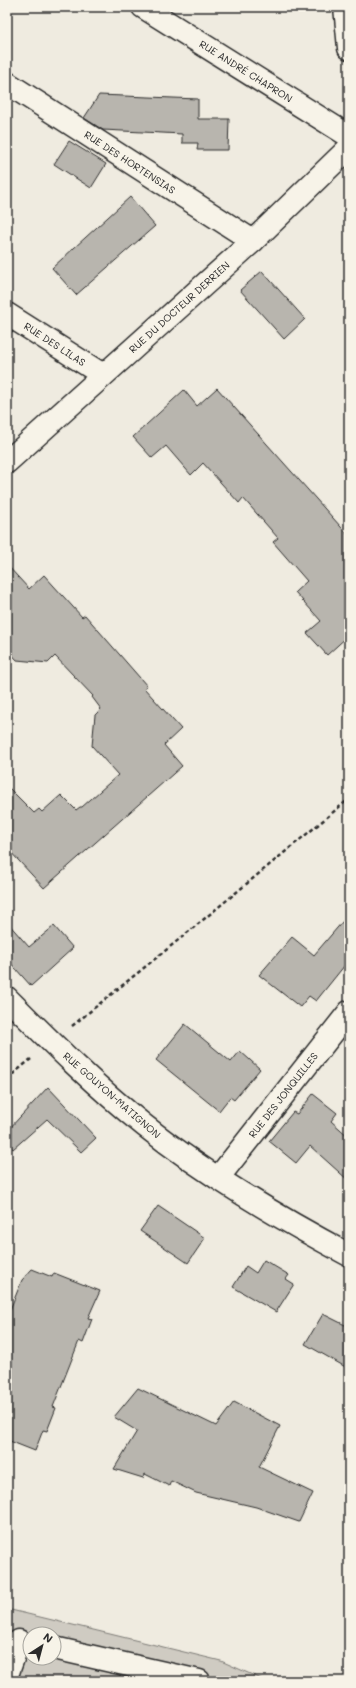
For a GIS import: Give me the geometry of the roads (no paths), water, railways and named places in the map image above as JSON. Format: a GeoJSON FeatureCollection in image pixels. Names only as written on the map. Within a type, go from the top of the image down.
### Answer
{"type":"FeatureCollection","features":[{"type":"Feature","properties":{"kind":"street","name":"RUE ANDRÉ CHAPRON"},"geometry":{"type":"LineString","coordinates":[[143,7],[349,136]]}},
{"type":"Feature","properties":{"kind":"street"},"geometry":{"type":"LineString","coordinates":[[345,7],[349,48]]}},
{"type":"Feature","properties":{"kind":"street","name":"RUE DES HORTENSIAS"},"geometry":{"type":"LineString","coordinates":[[7,83],[253,241]]}},
{"type":"Feature","properties":{"kind":"street","name":"RUE DU DOCTEUR DERRIEN"},"geometry":{"type":"LineString","coordinates":[[7,462],[253,241],[349,148]]}},
{"type":"Feature","properties":{"kind":"street","name":"RUE DES LILAS"},"geometry":{"type":"LineString","coordinates":[[7,314],[103,375]]}},
{"type":"Feature","properties":{"kind":"street","name":"RUE GOUYON-MATIGNON"},"geometry":{"type":"LineString","coordinates":[[7,998],[52,1042],[145,1126],[218,1178],[285,1221],[349,1256]]}},
{"type":"Feature","properties":{"kind":"street","name":"RUE DES JONQUILLES"},"geometry":{"type":"LineString","coordinates":[[218,1178],[349,1012]]}},
{"type":"Feature","properties":{"kind":"street"},"geometry":{"type":"LineString","coordinates":[[7,1675],[19,1640]]}},
{"type":"Feature","properties":{"kind":"street"},"geometry":{"type":"LineString","coordinates":[[62,1650],[199,1681]]}}]}
